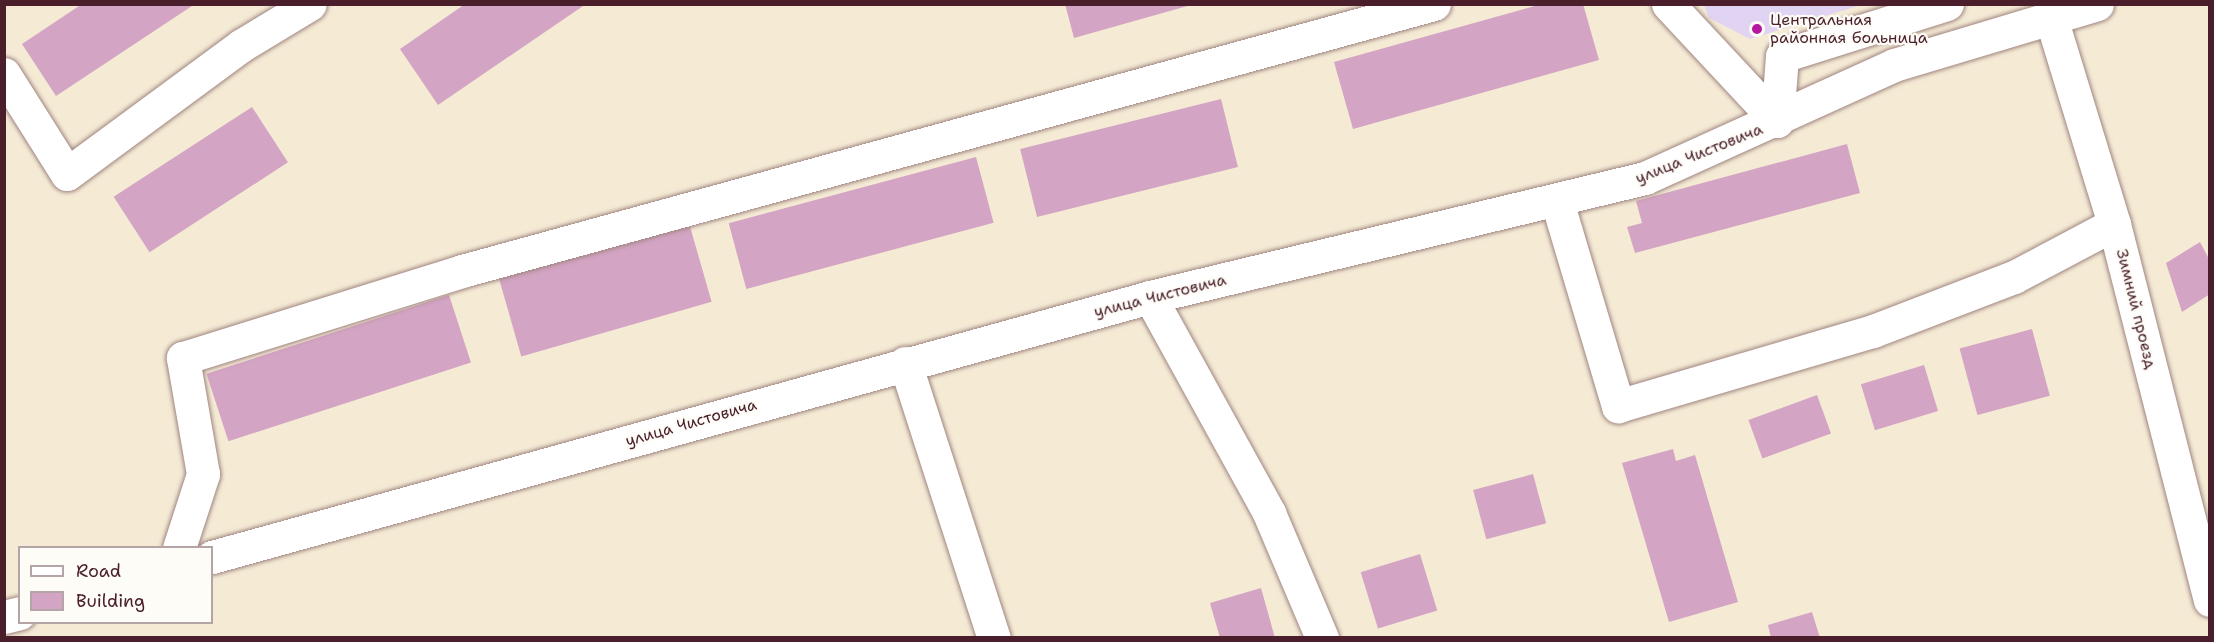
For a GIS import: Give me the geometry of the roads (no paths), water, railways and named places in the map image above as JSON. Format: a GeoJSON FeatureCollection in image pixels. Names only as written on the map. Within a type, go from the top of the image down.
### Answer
{"type":"FeatureCollection","features":[{"type":"Feature","properties":{"kind":"street"},"geometry":{"type":"LineString","coordinates":[[4,74],[67,174],[242,45],[310,4]]}},
{"type":"Feature","properties":{"kind":"street"},"geometry":{"type":"LineString","coordinates":[[180,546],[203,474],[183,358],[473,268],[1434,4]]}},
{"type":"Feature","properties":{"kind":"street"},"geometry":{"type":"LineString","coordinates":[[1668,4],[1777,121]]}},
{"type":"Feature","properties":{"kind":"street"},"geometry":{"type":"LineString","coordinates":[[1777,121],[1782,56],[1947,4]]}},
{"type":"Feature","properties":{"kind":"street","name":"улица Чистовича"},"geometry":{"type":"LineString","coordinates":[[213,557],[905,363],[1150,297],[1646,178],[1777,121],[1894,65],[2052,21],[2097,4]]}},
{"type":"Feature","properties":{"kind":"street","name":"Зимний проезд"},"geometry":{"type":"LineString","coordinates":[[2052,21],[2114,224],[2210,600]]}},
{"type":"Feature","properties":{"kind":"street"},"geometry":{"type":"LineString","coordinates":[[1559,208],[1618,406],[1873,331],[2014,277],[2114,224]]}},
{"type":"Feature","properties":{"kind":"street"},"geometry":{"type":"LineString","coordinates":[[1150,297],[1269,513],[1322,638]]}},
{"type":"Feature","properties":{"kind":"street"},"geometry":{"type":"LineString","coordinates":[[905,363],[994,638]]}},
{"type":"Feature","properties":{"kind":"place","name":"Центральная районная больница"},"geometry":{"type":"Point","coordinates":[1757,29]}}]}
